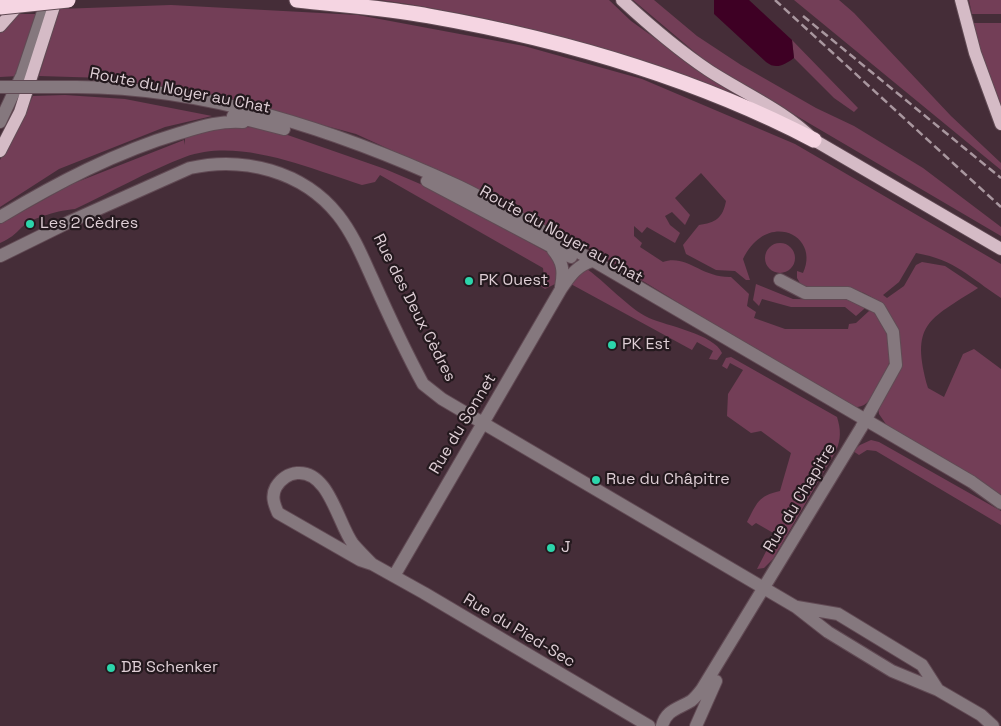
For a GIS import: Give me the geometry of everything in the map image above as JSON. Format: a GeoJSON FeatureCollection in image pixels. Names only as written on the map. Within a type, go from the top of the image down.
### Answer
{"type":"FeatureCollection","features":[{"type":"Feature","properties":{"kind":"highway"},"geometry":{"type":"LineString","coordinates":[[0,7],[68,0]]}},
{"type":"Feature","properties":{"kind":"highway"},"geometry":{"type":"LineString","coordinates":[[297,0],[428,16],[570,48],[632,65],[776,120],[814,140]]}},
{"type":"Feature","properties":{"kind":"main road"},"geometry":{"type":"LineString","coordinates":[[0,26],[23,0]]}},
{"type":"Feature","properties":{"kind":"main road"},"geometry":{"type":"LineString","coordinates":[[0,151],[20,112],[56,0]]}},
{"type":"Feature","properties":{"kind":"main road"},"geometry":{"type":"LineString","coordinates":[[622,0],[651,27],[708,69],[800,126],[814,140],[1001,249]]}},
{"type":"Feature","properties":{"kind":"main road"},"geometry":{"type":"LineString","coordinates":[[962,0],[975,53],[1001,124]]}},
{"type":"Feature","properties":{"kind":"street"},"geometry":{"type":"LineString","coordinates":[[0,122],[22,75],[47,0]]}},
{"type":"Feature","properties":{"kind":"street"},"geometry":{"type":"LineString","coordinates":[[0,87],[76,87]]}},
{"type":"Feature","properties":{"kind":"street","name":"Route du Noyer au Chat"},"geometry":{"type":"LineString","coordinates":[[76,87],[169,103],[276,126],[363,155],[433,184],[550,247],[588,262]]}},
{"type":"Feature","properties":{"kind":"street","name":"Route du Noyer au Chat"},"geometry":{"type":"LineString","coordinates":[[76,87],[122,87],[266,114],[358,144],[458,186],[527,222],[777,379],[864,423],[1001,503]]}},
{"type":"Feature","properties":{"kind":"street"},"geometry":{"type":"LineString","coordinates":[[0,217],[96,164],[160,139],[205,125],[238,122],[276,126]]}},
{"type":"Feature","properties":{"kind":"street","name":"Rue des Deux Cèdres"},"geometry":{"type":"LineString","coordinates":[[0,251],[18,239],[177,164],[223,156],[267,161],[299,174],[314,184],[336,203],[350,220],[365,247],[424,371],[442,399]]}},
{"type":"Feature","properties":{"kind":"street","name":"Rue des Deux Cèdres"},"geometry":{"type":"LineString","coordinates":[[0,256],[69,222],[190,168],[229,164],[273,171],[305,186],[338,214],[355,242],[423,384],[442,399]]}},
{"type":"Feature","properties":{"kind":"street","name":"Rue du Sonnet"},"geometry":{"type":"LineString","coordinates":[[550,247],[562,263],[564,273],[561,289]]}},
{"type":"Feature","properties":{"kind":"street","name":"Rue du Sonnet"},"geometry":{"type":"LineString","coordinates":[[394,576],[561,289],[573,272],[588,262]]}},
{"type":"Feature","properties":{"kind":"street","name":"Rue du Chapitre"},"geometry":{"type":"LineString","coordinates":[[662,726],[664,718],[669,712],[692,700],[702,689],[864,423],[896,365],[893,332],[879,308],[848,294],[805,293],[780,280]]}},
{"type":"Feature","properties":{"kind":"street"},"geometry":{"type":"LineString","coordinates":[[442,399],[765,588],[796,607],[828,632],[892,671],[938,690],[981,715],[993,726]]}},
{"type":"Feature","properties":{"kind":"street"},"geometry":{"type":"LineString","coordinates":[[304,472],[315,478],[325,488],[353,544],[372,564],[360,560],[278,513],[274,502],[274,491],[280,480],[291,474],[304,472]]}},
{"type":"Feature","properties":{"kind":"street","name":"Rue du Pied-Sec"},"geometry":{"type":"LineString","coordinates":[[372,564],[649,726]]}},
{"type":"Feature","properties":{"kind":"street","name":"Rue du Chapitre"},"geometry":{"type":"LineString","coordinates":[[696,726],[708,696],[765,588]]}},
{"type":"Feature","properties":{"kind":"street"},"geometry":{"type":"LineString","coordinates":[[796,607],[838,614],[846,618],[922,665],[938,690]]}},
{"type":"Feature","properties":{"kind":"street"},"geometry":{"type":"LineString","coordinates":[[828,632],[838,631],[846,618]]}},
{"type":"Feature","properties":{"kind":"shaded area"},"geometry":{"type":"Polygon","coordinates":[[[380,0],[609,0],[631,21],[733,94],[646,63],[559,36],[515,25],[380,0]]]}},
{"type":"Feature","properties":{"kind":"shaded area"},"geometry":{"type":"Polygon","coordinates":[[[633,0],[654,0],[697,36],[741,65],[816,108],[854,126],[923,168],[1001,227],[1001,236],[710,65],[633,0]]]}},
{"type":"Feature","properties":{"kind":"shaded area"},"geometry":{"type":"Polygon","coordinates":[[[714,0],[749,0],[792,40],[794,58],[780,66],[773,66],[766,62],[714,14],[714,0]]]}},
{"type":"Feature","properties":{"kind":"shaded area"},"geometry":{"type":"Polygon","coordinates":[[[794,0],[839,0],[854,13],[951,116],[1001,163],[1001,170],[794,0]]]}},
{"type":"Feature","properties":{"kind":"shaded area"},"geometry":{"type":"Polygon","coordinates":[[[969,0],[1001,0],[1001,14],[972,14],[969,0]]]}},
{"type":"Feature","properties":{"kind":"shaded area"},"geometry":{"type":"Polygon","coordinates":[[[171,5],[358,15],[524,46],[642,79],[795,144],[1001,264],[1001,298],[962,270],[942,260],[916,253],[899,282],[883,295],[887,298],[904,286],[916,265],[922,262],[945,266],[978,288],[935,317],[923,337],[921,350],[928,388],[944,397],[963,354],[974,349],[1001,369],[1001,495],[890,430],[879,414],[878,407],[894,380],[900,363],[901,353],[892,322],[880,305],[857,290],[826,287],[803,288],[797,278],[797,271],[803,273],[807,259],[805,248],[798,239],[789,233],[777,231],[765,235],[753,244],[743,259],[750,280],[746,280],[735,271],[716,270],[686,254],[683,245],[699,225],[710,223],[717,219],[725,207],[726,201],[701,173],[675,198],[690,215],[685,225],[672,212],[665,216],[670,225],[680,233],[675,243],[647,227],[642,233],[634,226],[634,236],[642,243],[640,247],[663,262],[680,261],[711,274],[731,277],[749,294],[747,306],[756,312],[754,318],[785,329],[848,329],[849,324],[856,323],[869,311],[876,312],[888,335],[891,345],[891,356],[878,388],[864,405],[850,408],[594,251],[483,192],[356,134],[234,101],[106,78],[39,76],[59,9],[171,5]]]}},
{"type":"Feature","properties":{"kind":"shaded area"},"geometry":{"type":"Polygon","coordinates":[[[19,14],[37,14],[18,76],[0,77],[0,33],[19,14]]]}},
{"type":"Feature","properties":{"kind":"shaded area"},"geometry":{"type":"Polygon","coordinates":[[[973,23],[1001,23],[1001,109],[992,90],[973,23]]]}},
{"type":"Feature","properties":{"kind":"shaded area"},"geometry":{"type":"Polygon","coordinates":[[[792,40],[858,108],[854,112],[834,98],[794,58],[792,40]]]}},
{"type":"Feature","properties":{"kind":"shaded area"},"geometry":{"type":"Polygon","coordinates":[[[65,95],[125,99],[212,116],[165,127],[59,169],[0,207],[0,160],[33,96],[65,95]]]}},
{"type":"Feature","properties":{"kind":"shaded area"},"geometry":{"type":"Polygon","coordinates":[[[253,127],[279,132],[385,169],[432,189],[554,256],[559,269],[557,283],[545,289],[539,285],[544,276],[543,268],[380,175],[375,182],[362,185],[275,157],[229,151],[206,152],[185,157],[143,175],[75,209],[55,212],[33,220],[10,238],[0,243],[0,224],[72,184],[184,140],[185,145],[185,137],[221,128],[253,127]]]}},
{"type":"Feature","properties":{"kind":"shaded area"},"geometry":{"type":"Polygon","coordinates":[[[780,243],[791,247],[795,258],[791,269],[780,273],[769,269],[765,258],[769,247],[780,243]]]}},
{"type":"Feature","properties":{"kind":"shaded area"},"geometry":{"type":"Polygon","coordinates":[[[584,267],[641,314],[700,336],[717,346],[722,353],[717,360],[709,359],[713,351],[697,342],[692,350],[569,283],[584,267]]]}},
{"type":"Feature","properties":{"kind":"shaded area"},"geometry":{"type":"Polygon","coordinates":[[[756,284],[793,299],[853,300],[864,306],[864,309],[856,316],[845,307],[791,307],[762,299],[759,306],[753,300],[756,284]]]}},
{"type":"Feature","properties":{"kind":"shaded area"},"geometry":{"type":"Polygon","coordinates":[[[731,357],[837,417],[840,430],[836,451],[773,559],[764,568],[757,569],[775,534],[756,523],[752,526],[747,522],[759,501],[767,495],[780,491],[791,453],[761,431],[751,433],[727,416],[728,394],[743,370],[730,363],[727,369],[722,366],[726,358],[731,357]]]}},
{"type":"Feature","properties":{"kind":"shaded area"},"geometry":{"type":"Polygon","coordinates":[[[871,440],[879,442],[1001,511],[1001,525],[876,451],[867,450],[859,455],[853,451],[871,440]]]}},
{"type":"Feature","properties":{"kind":"railway"},"geometry":{"type":"LineString","coordinates":[[775,0],[1001,207]]}},
{"type":"Feature","properties":{"kind":"railway"},"geometry":{"type":"LineString","coordinates":[[803,16],[1001,178]]}},
{"type":"Feature","properties":{"kind":"place","name":"Les 2 Cèdres"},"geometry":{"type":"Point","coordinates":[30,224]}},
{"type":"Feature","properties":{"kind":"place","name":"PK Ouest"},"geometry":{"type":"Point","coordinates":[469,281]}},
{"type":"Feature","properties":{"kind":"place","name":"PK Est"},"geometry":{"type":"Point","coordinates":[612,345]}},
{"type":"Feature","properties":{"kind":"place","name":"Rue du Châpitre"},"geometry":{"type":"Point","coordinates":[596,480]}},
{"type":"Feature","properties":{"kind":"place","name":"J"},"geometry":{"type":"Point","coordinates":[551,548]}},
{"type":"Feature","properties":{"kind":"place","name":"DB Schenker"},"geometry":{"type":"Point","coordinates":[111,668]}}]}
